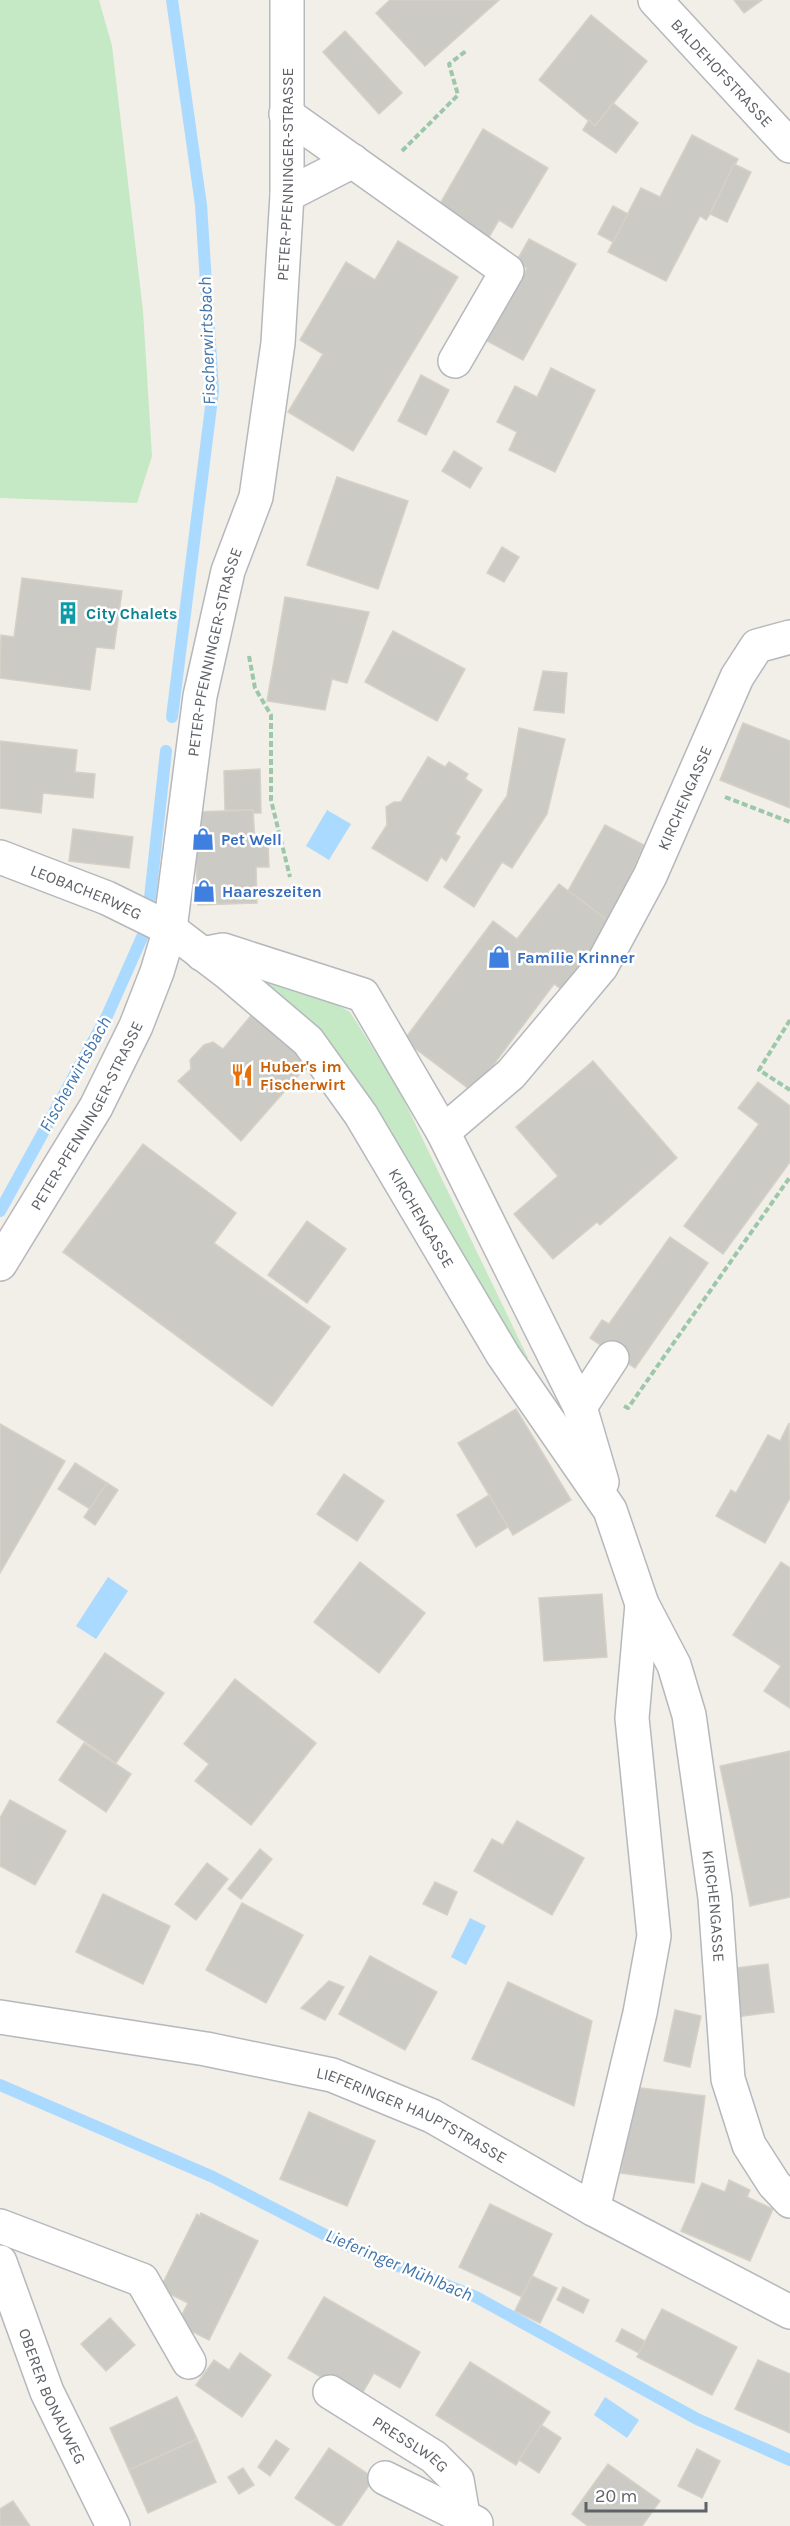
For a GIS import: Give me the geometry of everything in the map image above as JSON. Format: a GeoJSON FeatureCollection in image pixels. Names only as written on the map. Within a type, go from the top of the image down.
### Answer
{"type":"FeatureCollection","features":[{"type":"Feature","properties":{"kind":"street","name":"PETER-PFENNINGER-STRASSE"},"geometry":{"type":"LineString","coordinates":[[0,1264],[96,1107],[136,1026],[157,972],[170,929],[200,696],[228,571],[256,497],[278,343],[287,195],[287,0]]}},
{"type":"Feature","properties":{"kind":"street","name":"BALDEHOFSTRASSE"},"geometry":{"type":"LineString","coordinates":[[655,0],[790,146]]}},
{"type":"Feature","properties":{"kind":"street"},"geometry":{"type":"LineString","coordinates":[[286,114],[507,271],[455,361]]}},
{"type":"Feature","properties":{"kind":"street"},"geometry":{"type":"LineString","coordinates":[[287,195],[353,161]]}},
{"type":"Feature","properties":{"kind":"street","name":"KIRCHENGASSE"},"geometry":{"type":"LineString","coordinates":[[443,1132],[511,1074],[601,967],[650,876],[737,677],[756,646],[790,637]]}},
{"type":"Feature","properties":{"kind":"street","name":"LEOBACHERWEG"},"geometry":{"type":"LineString","coordinates":[[0,857],[107,898],[170,929]]}},
{"type":"Feature","properties":{"kind":"street","name":"KIRCHENGASSE"},"geometry":{"type":"LineString","coordinates":[[170,929],[308,1041],[361,1115],[503,1355],[610,1510]]}},
{"type":"Feature","properties":{"kind":"street","name":"KIRCHENGASSE"},"geometry":{"type":"LineString","coordinates":[[202,954],[223,950],[363,995],[443,1132],[580,1407],[610,1510],[642,1604],[674,1665],[689,1715],[715,1898],[728,2079],[749,2145],[774,2184],[790,2201]]}},
{"type":"Feature","properties":{"kind":"street"},"geometry":{"type":"LineString","coordinates":[[580,1407],[612,1358]]}},
{"type":"Feature","properties":{"kind":"street","name":"KIRCHENGASSE"},"geometry":{"type":"LineString","coordinates":[[593,2209],[640,2013],[654,1936],[632,1718],[642,1604]]}},
{"type":"Feature","properties":{"kind":"street","name":"LIEFERINGER HAUPTSTRASSE"},"geometry":{"type":"LineString","coordinates":[[0,2017],[206,2049],[332,2075],[432,2116],[593,2209],[790,2312]]}},
{"type":"Feature","properties":{"kind":"street"},"geometry":{"type":"LineString","coordinates":[[0,2226],[142,2280],[189,2362]]}},
{"type":"Feature","properties":{"kind":"street","name":"OBERER BONAUWEG"},"geometry":{"type":"LineString","coordinates":[[0,2262],[47,2392],[113,2526]]}},
{"type":"Feature","properties":{"kind":"street","name":"PRESSLWEG"},"geometry":{"type":"LineString","coordinates":[[330,2392],[435,2457],[457,2480],[472,2521]]}},
{"type":"Feature","properties":{"kind":"street","name":"PRESSLWEG"},"geometry":{"type":"LineString","coordinates":[[385,2478],[472,2521]]}},
{"type":"Feature","properties":{"kind":"path"},"geometry":{"type":"LineString","coordinates":[[394,149],[403,151],[458,95],[449,64],[466,51]]}},
{"type":"Feature","properties":{"kind":"path"},"geometry":{"type":"LineString","coordinates":[[272,715],[271,800],[290,877]]}},
{"type":"Feature","properties":{"kind":"path"},"geometry":{"type":"LineString","coordinates":[[691,784],[790,822]]}},
{"type":"Feature","properties":{"kind":"path"},"geometry":{"type":"LineString","coordinates":[[790,1020],[759,1070],[790,1090]]}},
{"type":"Feature","properties":{"kind":"path"},"geometry":{"type":"LineString","coordinates":[[628,1408],[790,1177]]}},
{"type":"Feature","properties":{"kind":"green space"},"geometry":{"type":"Polygon","coordinates":[[[0,0],[99,0],[112,46],[143,311],[152,456],[137,503],[0,498],[0,0]]]}},
{"type":"Feature","properties":{"kind":"green space"},"geometry":{"type":"Polygon","coordinates":[[[238,965],[296,983],[350,1012],[399,1090],[528,1358],[519,1360],[238,965]]]}},
{"type":"Feature","properties":{"kind":"water"},"geometry":{"type":"Polygon","coordinates":[[[327,810],[351,824],[329,860],[306,846],[327,810]]]}},
{"type":"Feature","properties":{"kind":"water"},"geometry":{"type":"Polygon","coordinates":[[[108,1577],[128,1591],[96,1639],[76,1626],[108,1577]]]}},
{"type":"Feature","properties":{"kind":"water"},"geometry":{"type":"Polygon","coordinates":[[[470,1918],[486,1926],[466,1965],[451,1957],[470,1918]]]}},
{"type":"Feature","properties":{"kind":"water"},"geometry":{"type":"Polygon","coordinates":[[[605,2397],[639,2420],[627,2438],[594,2415],[605,2397]]]}},
{"type":"Feature","properties":{"kind":"building"},"geometry":{"type":"Polygon","coordinates":[[[390,0],[499,0],[425,66],[376,13],[390,0]]]}},
{"type":"Feature","properties":{"kind":"building"},"geometry":{"type":"Polygon","coordinates":[[[734,0],[762,0],[744,13],[734,0]]]}},
{"type":"Feature","properties":{"kind":"building"},"geometry":{"type":"Polygon","coordinates":[[[591,15],[647,61],[595,126],[539,80],[591,15]]]}},
{"type":"Feature","properties":{"kind":"building"},"geometry":{"type":"Polygon","coordinates":[[[345,31],[402,93],[379,114],[323,52],[345,31]]]}},
{"type":"Feature","properties":{"kind":"building"},"geometry":{"type":"Polygon","coordinates":[[[613,103],[638,123],[616,153],[583,130],[589,120],[595,126],[613,103]]]}},
{"type":"Feature","properties":{"kind":"building"},"geometry":{"type":"Polygon","coordinates":[[[483,129],[548,168],[512,228],[499,220],[488,239],[437,209],[483,129]]]}},
{"type":"Feature","properties":{"kind":"building"},"geometry":{"type":"Polygon","coordinates":[[[692,135],[738,159],[710,214],[706,220],[700,216],[666,281],[608,252],[641,188],[660,197],[692,135]]]}},
{"type":"Feature","properties":{"kind":"building"},"geometry":{"type":"Polygon","coordinates":[[[734,164],[751,172],[727,222],[710,214],[734,164]]]}},
{"type":"Feature","properties":{"kind":"building"},"geometry":{"type":"Polygon","coordinates":[[[613,206],[628,214],[613,242],[598,234],[613,206]]]}},
{"type":"Feature","properties":{"kind":"building"},"geometry":{"type":"Polygon","coordinates":[[[529,239],[576,264],[523,360],[487,341],[527,268],[516,262],[529,239]]]}},
{"type":"Feature","properties":{"kind":"building"},"geometry":{"type":"Polygon","coordinates":[[[398,241],[458,277],[353,451],[288,412],[323,354],[300,340],[346,262],[375,280],[398,241]]]}},
{"type":"Feature","properties":{"kind":"building"},"geometry":{"type":"Polygon","coordinates":[[[551,368],[595,390],[555,472],[509,450],[517,432],[497,422],[515,386],[537,397],[551,368]]]}},
{"type":"Feature","properties":{"kind":"building"},"geometry":{"type":"Polygon","coordinates":[[[421,375],[449,390],[426,435],[398,421],[421,375]]]}},
{"type":"Feature","properties":{"kind":"building"},"geometry":{"type":"Polygon","coordinates":[[[454,451],[482,468],[470,488],[442,471],[454,451]]]}},
{"type":"Feature","properties":{"kind":"building"},"geometry":{"type":"Polygon","coordinates":[[[337,477],[408,501],[378,589],[307,565],[337,477]]]}},
{"type":"Feature","properties":{"kind":"building"},"geometry":{"type":"Polygon","coordinates":[[[502,547],[519,557],[504,582],[487,573],[502,547]]]}},
{"type":"Feature","properties":{"kind":"building","name":"City Chalets"},"geometry":{"type":"Polygon","coordinates":[[[22,578],[122,591],[114,649],[96,647],[90,690],[0,678],[1,635],[14,637],[22,578]]]}},
{"type":"Feature","properties":{"kind":"building"},"geometry":{"type":"Polygon","coordinates":[[[285,597],[369,612],[347,683],[332,679],[325,710],[267,701],[285,597]]]}},
{"type":"Feature","properties":{"kind":"building"},"geometry":{"type":"Polygon","coordinates":[[[393,631],[465,669],[437,721],[365,682],[393,631]]]}},
{"type":"Feature","properties":{"kind":"building"},"geometry":{"type":"Polygon","coordinates":[[[543,671],[567,673],[564,713],[534,710],[543,671]]]}},
{"type":"Feature","properties":{"kind":"building"},"geometry":{"type":"Polygon","coordinates":[[[743,723],[790,741],[790,808],[720,780],[743,723]]]}},
{"type":"Feature","properties":{"kind":"building"},"geometry":{"type":"Polygon","coordinates":[[[519,728],[565,739],[547,814],[512,868],[502,862],[474,907],[444,887],[507,796],[519,728]]]}},
{"type":"Feature","properties":{"kind":"building"},"geometry":{"type":"Polygon","coordinates":[[[0,741],[77,750],[75,772],[95,774],[93,798],[43,793],[41,813],[0,808],[0,741]]]}},
{"type":"Feature","properties":{"kind":"building"},"geometry":{"type":"Polygon","coordinates":[[[428,757],[445,767],[449,762],[468,774],[465,779],[482,790],[455,834],[460,837],[446,861],[441,857],[427,881],[372,848],[387,825],[386,807],[394,802],[401,802],[428,757]]]}},
{"type":"Feature","properties":{"kind":"building"},"geometry":{"type":"Polygon","coordinates":[[[260,769],[261,813],[253,813],[253,810],[225,810],[224,771],[260,769]]]}},
{"type":"Feature","properties":{"kind":"building"},"geometry":{"type":"Polygon","coordinates":[[[253,810],[255,843],[268,842],[269,867],[256,867],[257,903],[198,905],[194,812],[253,810]]]}},
{"type":"Feature","properties":{"kind":"building"},"geometry":{"type":"Polygon","coordinates":[[[605,825],[644,845],[610,922],[568,891],[605,825]]]}},
{"type":"Feature","properties":{"kind":"building"},"geometry":{"type":"Polygon","coordinates":[[[73,829],[133,837],[129,868],[69,861],[73,829]]]}},
{"type":"Feature","properties":{"kind":"building"},"geometry":{"type":"Polygon","coordinates":[[[559,884],[614,925],[564,991],[554,984],[473,1092],[404,1040],[493,921],[517,939],[559,884]]]}},
{"type":"Feature","properties":{"kind":"building","name":"Huber's im Fischerwirt"},"geometry":{"type":"Polygon","coordinates":[[[254,1012],[312,1060],[241,1141],[178,1081],[191,1069],[190,1060],[204,1045],[213,1042],[223,1049],[254,1012]]]}},
{"type":"Feature","properties":{"kind":"building"},"geometry":{"type":"Polygon","coordinates":[[[593,1061],[677,1158],[600,1225],[597,1222],[553,1259],[514,1214],[558,1176],[516,1127],[593,1061]]]}},
{"type":"Feature","properties":{"kind":"building"},"geometry":{"type":"Polygon","coordinates":[[[758,1082],[790,1106],[790,1162],[723,1254],[684,1226],[759,1124],[738,1108],[758,1082]]]}},
{"type":"Feature","properties":{"kind":"building"},"geometry":{"type":"Polygon","coordinates":[[[143,1144],[236,1213],[214,1243],[330,1327],[272,1406],[63,1252],[143,1144]]]}},
{"type":"Feature","properties":{"kind":"building"},"geometry":{"type":"Polygon","coordinates":[[[307,1221],[346,1249],[307,1303],[268,1275],[307,1221]]]}},
{"type":"Feature","properties":{"kind":"building"},"geometry":{"type":"Polygon","coordinates":[[[670,1237],[708,1263],[635,1368],[590,1338],[602,1320],[609,1324],[670,1237]]]}},
{"type":"Feature","properties":{"kind":"building"},"geometry":{"type":"Polygon","coordinates":[[[516,1409],[571,1500],[513,1535],[458,1443],[516,1409]]]}},
{"type":"Feature","properties":{"kind":"building"},"geometry":{"type":"Polygon","coordinates":[[[789,1423],[790,1498],[765,1543],[716,1516],[731,1490],[736,1493],[768,1435],[780,1441],[789,1423]]]}},
{"type":"Feature","properties":{"kind":"building"},"geometry":{"type":"Polygon","coordinates":[[[0,1424],[65,1461],[0,1573],[0,1424]]]}},
{"type":"Feature","properties":{"kind":"building"},"geometry":{"type":"Polygon","coordinates":[[[75,1463],[107,1483],[90,1509],[58,1489],[75,1463]]]}},
{"type":"Feature","properties":{"kind":"building"},"geometry":{"type":"Polygon","coordinates":[[[344,1474],[384,1501],[357,1541],[317,1514],[344,1474]]]}},
{"type":"Feature","properties":{"kind":"building"},"geometry":{"type":"Polygon","coordinates":[[[107,1483],[118,1490],[95,1525],[84,1517],[107,1483]]]}},
{"type":"Feature","properties":{"kind":"building"},"geometry":{"type":"Polygon","coordinates":[[[489,1495],[508,1527],[476,1547],[457,1515],[489,1495]]]}},
{"type":"Feature","properties":{"kind":"building"},"geometry":{"type":"Polygon","coordinates":[[[360,1562],[425,1613],[379,1673],[314,1622],[360,1562]]]}},
{"type":"Feature","properties":{"kind":"building"},"geometry":{"type":"Polygon","coordinates":[[[781,1562],[790,1568],[790,1708],[764,1691],[781,1666],[733,1635],[781,1562]]]}},
{"type":"Feature","properties":{"kind":"building"},"geometry":{"type":"Polygon","coordinates":[[[602,1594],[607,1657],[544,1661],[539,1598],[602,1594]]]}},
{"type":"Feature","properties":{"kind":"building"},"geometry":{"type":"Polygon","coordinates":[[[105,1653],[164,1693],[116,1763],[57,1722],[105,1653]]]}},
{"type":"Feature","properties":{"kind":"building"},"geometry":{"type":"Polygon","coordinates":[[[235,1679],[316,1743],[251,1825],[195,1781],[209,1764],[184,1744],[235,1679]]]}},
{"type":"Feature","properties":{"kind":"building"},"geometry":{"type":"Polygon","coordinates":[[[84,1743],[131,1774],[106,1812],[59,1780],[84,1743]]]}},
{"type":"Feature","properties":{"kind":"building"},"geometry":{"type":"Polygon","coordinates":[[[790,1751],[790,1897],[750,1906],[720,1766],[790,1751]]]}},
{"type":"Feature","properties":{"kind":"building"},"geometry":{"type":"Polygon","coordinates":[[[10,1800],[66,1831],[35,1885],[0,1866],[0,1818],[10,1800]]]}},
{"type":"Feature","properties":{"kind":"building"},"geometry":{"type":"Polygon","coordinates":[[[517,1821],[584,1858],[552,1915],[474,1871],[492,1839],[503,1845],[517,1821]]]}},
{"type":"Feature","properties":{"kind":"building"},"geometry":{"type":"Polygon","coordinates":[[[260,1849],[272,1859],[241,1899],[228,1889],[260,1849]]]}},
{"type":"Feature","properties":{"kind":"building"},"geometry":{"type":"Polygon","coordinates":[[[207,1863],[228,1879],[196,1920],[175,1904],[207,1863]]]}},
{"type":"Feature","properties":{"kind":"building"},"geometry":{"type":"Polygon","coordinates":[[[435,1882],[457,1892],[447,1915],[423,1904],[435,1882]]]}},
{"type":"Feature","properties":{"kind":"building"},"geometry":{"type":"Polygon","coordinates":[[[103,1894],[170,1926],[143,1984],[76,1952],[103,1894]]]}},
{"type":"Feature","properties":{"kind":"building"},"geometry":{"type":"Polygon","coordinates":[[[242,1903],[303,1935],[266,2003],[206,1970],[242,1903]]]}},
{"type":"Feature","properties":{"kind":"building"},"geometry":{"type":"Polygon","coordinates":[[[370,1956],[437,1992],[405,2050],[339,2014],[370,1956]]]}},
{"type":"Feature","properties":{"kind":"building"},"geometry":{"type":"Polygon","coordinates":[[[768,1964],[774,2012],[736,2017],[729,1969],[768,1964]]]}},
{"type":"Feature","properties":{"kind":"building"},"geometry":{"type":"Polygon","coordinates":[[[329,1981],[344,1987],[325,2020],[301,2008],[329,1981]]]}},
{"type":"Feature","properties":{"kind":"building"},"geometry":{"type":"Polygon","coordinates":[[[508,1982],[592,2021],[574,2106],[472,2059],[508,1982]]]}},
{"type":"Feature","properties":{"kind":"building"},"geometry":{"type":"Polygon","coordinates":[[[675,2010],[701,2016],[690,2067],[664,2061],[675,2010]]]}},
{"type":"Feature","properties":{"kind":"building"},"geometry":{"type":"Polygon","coordinates":[[[633,2087],[705,2096],[694,2183],[621,2173],[633,2087]]]}},
{"type":"Feature","properties":{"kind":"building"},"geometry":{"type":"Polygon","coordinates":[[[309,2112],[375,2141],[347,2206],[280,2179],[309,2112]]]}},
{"type":"Feature","properties":{"kind":"building"},"geometry":{"type":"Polygon","coordinates":[[[729,2180],[750,2190],[747,2197],[773,2209],[750,2261],[681,2231],[702,2183],[725,2192],[729,2180]]]}},
{"type":"Feature","properties":{"kind":"building"},"geometry":{"type":"Polygon","coordinates":[[[490,2204],[552,2234],[522,2297],[459,2267],[490,2204]]]}},
{"type":"Feature","properties":{"kind":"building"},"geometry":{"type":"Polygon","coordinates":[[[201,2213],[258,2241],[209,2340],[177,2324],[188,2303],[160,2289],[197,2214],[200,2216],[201,2213]]]}},
{"type":"Feature","properties":{"kind":"building"},"geometry":{"type":"Polygon","coordinates":[[[532,2276],[557,2288],[540,2323],[515,2311],[532,2276]]]}},
{"type":"Feature","properties":{"kind":"building"},"geometry":{"type":"Polygon","coordinates":[[[563,2287],[589,2300],[583,2313],[557,2300],[563,2287]]]}},
{"type":"Feature","properties":{"kind":"building"},"geometry":{"type":"Polygon","coordinates":[[[324,2297],[420,2352],[400,2388],[374,2373],[359,2399],[288,2358],[324,2297]]]}},
{"type":"Feature","properties":{"kind":"building"},"geometry":{"type":"Polygon","coordinates":[[[662,2309],[737,2347],[712,2395],[637,2357],[662,2309]]]}},
{"type":"Feature","properties":{"kind":"building"},"geometry":{"type":"Polygon","coordinates":[[[110,2318],[135,2345],[106,2371],[81,2344],[110,2318]]]}},
{"type":"Feature","properties":{"kind":"building"},"geometry":{"type":"Polygon","coordinates":[[[622,2329],[645,2341],[639,2353],[616,2341],[622,2329]]]}},
{"type":"Feature","properties":{"kind":"building"},"geometry":{"type":"Polygon","coordinates":[[[240,2353],[271,2375],[242,2417],[196,2385],[214,2360],[229,2370],[240,2353]]]}},
{"type":"Feature","properties":{"kind":"building"},"geometry":{"type":"Polygon","coordinates":[[[758,2360],[790,2374],[790,2433],[735,2409],[758,2360]]]}},
{"type":"Feature","properties":{"kind":"building"},"geometry":{"type":"Polygon","coordinates":[[[470,2362],[550,2412],[516,2465],[436,2415],[470,2362]]]}},
{"type":"Feature","properties":{"kind":"building"},"geometry":{"type":"Polygon","coordinates":[[[177,2397],[197,2439],[129,2470],[110,2428],[177,2397]]]}},
{"type":"Feature","properties":{"kind":"building"},"geometry":{"type":"Polygon","coordinates":[[[541,2425],[561,2438],[539,2473],[519,2460],[541,2425]]]}},
{"type":"Feature","properties":{"kind":"building"},"geometry":{"type":"Polygon","coordinates":[[[197,2439],[216,2482],[148,2513],[129,2470],[197,2439]]]}},
{"type":"Feature","properties":{"kind":"building"},"geometry":{"type":"Polygon","coordinates":[[[276,2440],[289,2449],[270,2476],[258,2467],[276,2440]]]}},
{"type":"Feature","properties":{"kind":"building"},"geometry":{"type":"Polygon","coordinates":[[[329,2448],[374,2478],[341,2526],[337,2526],[295,2498],[329,2448]]]}},
{"type":"Feature","properties":{"kind":"building"},"geometry":{"type":"Polygon","coordinates":[[[697,2449],[720,2461],[702,2498],[678,2486],[697,2449]]]}},
{"type":"Feature","properties":{"kind":"building"},"geometry":{"type":"Polygon","coordinates":[[[608,2464],[660,2501],[642,2526],[588,2526],[572,2514],[608,2464]]]}},
{"type":"Feature","properties":{"kind":"building"},"geometry":{"type":"Polygon","coordinates":[[[243,2468],[254,2485],[239,2494],[228,2477],[243,2468]]]}},
{"type":"Feature","properties":{"kind":"building"},"geometry":{"type":"Polygon","coordinates":[[[13,2501],[30,2526],[0,2526],[0,2509],[13,2501]]]}},
{"type":"Feature","properties":{"kind":"waterway","name":"Fischerwirtsbach"},"geometry":{"type":"LineString","coordinates":[[172,0],[201,205],[213,391],[172,717]]}},
{"type":"Feature","properties":{"kind":"waterway","name":"Fischerwirtsbach"},"geometry":{"type":"LineString","coordinates":[[150,898],[166,751]]}},
{"type":"Feature","properties":{"kind":"waterway","name":"Fischerwirtsbach"},"geometry":{"type":"LineString","coordinates":[[0,1211],[107,1016],[143,935]]}},
{"type":"Feature","properties":{"kind":"waterway","name":"Lieferinger Mühlbach"},"geometry":{"type":"LineString","coordinates":[[0,2085],[213,2177],[343,2244],[476,2297],[697,2419],[790,2460]]}},
{"type":"Feature","properties":{"kind":"place","name":"City Chalets"},"geometry":{"type":"Point","coordinates":[68,613]}},
{"type":"Feature","properties":{"kind":"place","name":"Pet Well"},"geometry":{"type":"Point","coordinates":[203,839]}},
{"type":"Feature","properties":{"kind":"place","name":"Haareszeiten"},"geometry":{"type":"Point","coordinates":[204,891]}},
{"type":"Feature","properties":{"kind":"place","name":"Familie Krinner"},"geometry":{"type":"Point","coordinates":[499,957]}},
{"type":"Feature","properties":{"kind":"place","name":"Huber's im Fischerwirt"},"geometry":{"type":"Point","coordinates":[242,1075]}}]}
